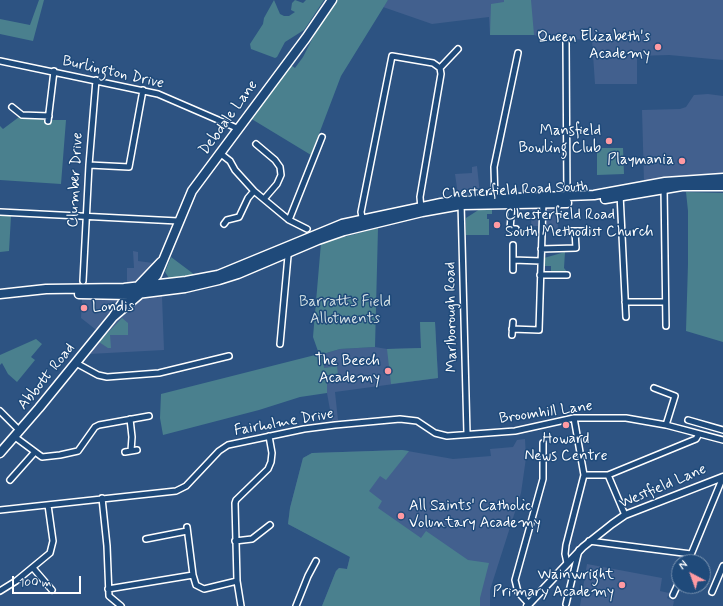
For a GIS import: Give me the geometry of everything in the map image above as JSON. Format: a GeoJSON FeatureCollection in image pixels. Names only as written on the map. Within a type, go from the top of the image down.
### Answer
{"type":"FeatureCollection","features":[{"type":"Feature","properties":{"kind":"main road","name":"Debdale Lane"},"geometry":{"type":"LineString","coordinates":[[148,285],[161,269],[178,221],[192,191],[239,130],[332,0]]}},
{"type":"Feature","properties":{"kind":"main road","name":"Chesterfield Road South"},"geometry":{"type":"LineString","coordinates":[[138,290],[184,288],[219,280],[342,224],[363,223],[421,209],[461,202],[567,200],[620,194],[723,178]]}},
{"type":"Feature","properties":{"kind":"main road","name":"Chesterfield Road South"},"geometry":{"type":"LineString","coordinates":[[664,186],[723,186]]}},
{"type":"Feature","properties":{"kind":"main road","name":"Chesterfield Road South"},"geometry":{"type":"LineString","coordinates":[[495,202],[512,205],[543,201]]}},
{"type":"Feature","properties":{"kind":"main road","name":"Chesterfield Road South"},"geometry":{"type":"LineString","coordinates":[[138,290],[148,285],[218,275],[285,250]]}},
{"type":"Feature","properties":{"kind":"main road","name":"Debdale Lane"},"geometry":{"type":"LineString","coordinates":[[138,290],[163,260]]}},
{"type":"Feature","properties":{"kind":"main road"},"geometry":{"type":"LineString","coordinates":[[161,269],[162,276],[170,283]]}},
{"type":"Feature","properties":{"kind":"main road"},"geometry":{"type":"LineString","coordinates":[[0,294],[46,289],[138,290]]}},
{"type":"Feature","properties":{"kind":"main road","name":"Abbott Road"},"geometry":{"type":"LineString","coordinates":[[2,447],[18,434],[129,295],[138,290]]}},
{"type":"Feature","properties":{"kind":"main road","name":"Abbott Road"},"geometry":{"type":"LineString","coordinates":[[115,313],[138,290]]}},
{"type":"Feature","properties":{"kind":"main road"},"geometry":{"type":"LineString","coordinates":[[0,299],[46,294],[129,295]]}},
{"type":"Feature","properties":{"kind":"main road"},"geometry":{"type":"LineString","coordinates":[[107,294],[117,300],[115,313]]}},
{"type":"Feature","properties":{"kind":"street"},"geometry":{"type":"LineString","coordinates":[[566,41],[567,200]]}},
{"type":"Feature","properties":{"kind":"street"},"geometry":{"type":"LineString","coordinates":[[440,68],[458,49]]}},
{"type":"Feature","properties":{"kind":"street"},"geometry":{"type":"LineString","coordinates":[[495,202],[494,167],[518,53]]}},
{"type":"Feature","properties":{"kind":"street"},"geometry":{"type":"LineString","coordinates":[[363,223],[361,212],[392,56],[433,63],[440,68],[441,74],[420,197],[421,209]]}},
{"type":"Feature","properties":{"kind":"street","name":"Burlington Drive"},"geometry":{"type":"LineString","coordinates":[[0,62],[54,71],[158,94],[239,130]]}},
{"type":"Feature","properties":{"kind":"street"},"geometry":{"type":"LineString","coordinates":[[12,107],[22,115],[49,119],[54,71]]}},
{"type":"Feature","properties":{"kind":"street","name":"Clumber Drive"},"geometry":{"type":"LineString","coordinates":[[83,281],[89,165],[96,80]]}},
{"type":"Feature","properties":{"kind":"street"},"geometry":{"type":"LineString","coordinates":[[89,165],[129,167],[143,90]]}},
{"type":"Feature","properties":{"kind":"street"},"geometry":{"type":"LineString","coordinates":[[289,220],[322,137]]}},
{"type":"Feature","properties":{"kind":"street"},"geometry":{"type":"LineString","coordinates":[[256,144],[264,153],[278,163],[281,175],[278,184],[264,199]]}},
{"type":"Feature","properties":{"kind":"street"},"geometry":{"type":"LineString","coordinates":[[221,154],[230,161],[235,170],[254,191],[289,220],[307,229]]}},
{"type":"Feature","properties":{"kind":"street"},"geometry":{"type":"LineString","coordinates":[[664,186],[666,326]]}},
{"type":"Feature","properties":{"kind":"street"},"geometry":{"type":"LineString","coordinates":[[224,224],[227,220],[238,217],[248,198],[254,191]]}},
{"type":"Feature","properties":{"kind":"street"},"geometry":{"type":"LineString","coordinates":[[620,194],[626,317]]}},
{"type":"Feature","properties":{"kind":"street"},"geometry":{"type":"LineString","coordinates":[[512,329],[539,330],[543,201]]}},
{"type":"Feature","properties":{"kind":"street","name":"Marlborough Road"},"geometry":{"type":"LineString","coordinates":[[461,202],[467,434]]}},
{"type":"Feature","properties":{"kind":"street"},"geometry":{"type":"LineString","coordinates":[[512,205],[510,229],[516,229]]}},
{"type":"Feature","properties":{"kind":"street"},"geometry":{"type":"LineString","coordinates":[[0,212],[178,221]]}},
{"type":"Feature","properties":{"kind":"street"},"geometry":{"type":"LineString","coordinates":[[567,231],[588,231]]}},
{"type":"Feature","properties":{"kind":"street"},"geometry":{"type":"LineString","coordinates":[[541,249],[576,248],[575,231]]}},
{"type":"Feature","properties":{"kind":"street"},"geometry":{"type":"LineString","coordinates":[[513,245],[513,270]]}},
{"type":"Feature","properties":{"kind":"street"},"geometry":{"type":"LineString","coordinates":[[280,344],[288,256],[285,250]]}},
{"type":"Feature","properties":{"kind":"street"},"geometry":{"type":"LineString","coordinates":[[513,260],[541,261]]}},
{"type":"Feature","properties":{"kind":"street"},"geometry":{"type":"LineString","coordinates":[[540,275],[567,275]]}},
{"type":"Feature","properties":{"kind":"street"},"geometry":{"type":"LineString","coordinates":[[626,302],[666,302]]}},
{"type":"Feature","properties":{"kind":"street"},"geometry":{"type":"LineString","coordinates":[[512,335],[513,322]]}},
{"type":"Feature","properties":{"kind":"street"},"geometry":{"type":"LineString","coordinates":[[76,363],[98,375],[107,377],[159,373],[229,356]]}},
{"type":"Feature","properties":{"kind":"street"},"geometry":{"type":"LineString","coordinates":[[654,388],[675,396],[666,425]]}},
{"type":"Feature","properties":{"kind":"street"},"geometry":{"type":"LineString","coordinates":[[0,411],[34,453],[44,458],[74,452],[80,448],[95,427],[149,416]]}},
{"type":"Feature","properties":{"kind":"street"},"geometry":{"type":"LineString","coordinates":[[567,562],[565,554],[566,545],[584,475],[574,418]]}},
{"type":"Feature","properties":{"kind":"street","name":"Broomhill Lane"},"geometry":{"type":"LineString","coordinates":[[467,434],[515,429],[555,420],[574,418],[626,418],[666,425],[723,440]]}},
{"type":"Feature","properties":{"kind":"street"},"geometry":{"type":"LineString","coordinates":[[130,419],[132,437],[128,452],[137,450]]}},
{"type":"Feature","properties":{"kind":"street","name":"Fairholme Drive"},"geometry":{"type":"LineString","coordinates":[[0,510],[176,491],[186,486],[220,451],[228,445],[269,436],[335,425],[400,420],[417,422],[435,433],[447,436],[467,434]]}},
{"type":"Feature","properties":{"kind":"street"},"geometry":{"type":"LineString","coordinates":[[688,420],[723,430]]}},
{"type":"Feature","properties":{"kind":"street"},"geometry":{"type":"LineString","coordinates":[[693,432],[695,422]]}},
{"type":"Feature","properties":{"kind":"street"},"geometry":{"type":"LineString","coordinates":[[584,475],[608,475],[696,439],[699,434]]}},
{"type":"Feature","properties":{"kind":"street"},"geometry":{"type":"LineString","coordinates":[[241,606],[237,582],[234,503],[268,469],[271,462],[272,452],[269,436]]}},
{"type":"Feature","properties":{"kind":"street"},"geometry":{"type":"LineString","coordinates":[[528,605],[518,592],[515,580],[543,479],[543,443]]}},
{"type":"Feature","properties":{"kind":"street"},"geometry":{"type":"LineString","coordinates":[[10,480],[34,453]]}},
{"type":"Feature","properties":{"kind":"street"},"geometry":{"type":"LineString","coordinates":[[608,475],[626,515]]}},
{"type":"Feature","properties":{"kind":"street"},"geometry":{"type":"LineString","coordinates":[[589,541],[691,554],[723,477]]}},
{"type":"Feature","properties":{"kind":"street","name":"Westfield Lane"},"geometry":{"type":"LineString","coordinates":[[528,605],[567,562],[589,541],[626,515],[723,477]]}},
{"type":"Feature","properties":{"kind":"street"},"geometry":{"type":"LineString","coordinates":[[102,498],[107,546],[108,589],[111,599],[121,606]]}},
{"type":"Feature","properties":{"kind":"street"},"geometry":{"type":"LineString","coordinates":[[0,591],[33,568],[50,552],[52,547],[48,505]]}},
{"type":"Feature","properties":{"kind":"street"},"geometry":{"type":"LineString","coordinates":[[235,541],[252,539],[270,525]]}},
{"type":"Feature","properties":{"kind":"street"},"geometry":{"type":"LineString","coordinates":[[146,539],[187,529],[194,583],[199,588],[204,589],[237,582]]}},
{"type":"Feature","properties":{"kind":"street"},"geometry":{"type":"LineString","coordinates":[[566,604],[580,550]]}},
{"type":"Feature","properties":{"kind":"street"},"geometry":{"type":"LineString","coordinates":[[296,606],[308,576],[316,561]]}},
{"type":"Feature","properties":{"kind":"street"},"geometry":{"type":"LineString","coordinates":[[712,592],[721,574],[723,566]]}},
{"type":"Feature","properties":{"kind":"street"},"geometry":{"type":"LineString","coordinates":[[33,568],[52,590]]}},
{"type":"Feature","properties":{"kind":"street"},"geometry":{"type":"LineString","coordinates":[[108,589],[193,575]]}},
{"type":"Feature","properties":{"kind":"shaded area","name":"Queen Elizabeth's Academy"},"geometry":{"type":"Polygon","coordinates":[[[388,0],[723,0],[723,60],[669,55],[637,56],[637,84],[595,84],[592,40],[544,38],[534,35],[519,34],[490,35],[489,17],[432,24],[383,7],[388,0]]]}},
{"type":"Feature","properties":{"kind":"shaded area"},"geometry":{"type":"Polygon","coordinates":[[[708,94],[723,96],[723,175],[686,176],[644,182],[642,110],[680,109],[686,107],[694,95],[708,94]]]}},
{"type":"Feature","properties":{"kind":"shaded area"},"geometry":{"type":"Polygon","coordinates":[[[477,166],[480,194],[458,195],[455,174],[472,173],[472,167],[477,166]]]}},
{"type":"Feature","properties":{"kind":"shaded area"},"geometry":{"type":"Polygon","coordinates":[[[557,208],[558,229],[538,229],[538,226],[531,226],[532,209],[557,208]]]}},
{"type":"Feature","properties":{"kind":"shaded area"},"geometry":{"type":"Polygon","coordinates":[[[133,251],[138,252],[138,261],[153,263],[162,296],[164,350],[89,354],[104,336],[81,318],[82,299],[107,300],[127,282],[127,268],[134,268],[133,251]]]}},
{"type":"Feature","properties":{"kind":"shaded area","name":"The Beech Academy"},"geometry":{"type":"Polygon","coordinates":[[[420,322],[435,322],[438,378],[335,392],[338,420],[332,421],[327,393],[327,375],[337,367],[324,368],[323,354],[340,349],[375,347],[387,349],[421,348],[420,322]]]}},
{"type":"Feature","properties":{"kind":"shaded area","name":"All Saints' Catholic Voluntary Academy"},"geometry":{"type":"Polygon","coordinates":[[[525,439],[526,458],[521,493],[490,590],[490,606],[322,606],[336,571],[339,568],[347,569],[350,556],[288,524],[290,508],[303,458],[312,453],[402,450],[453,459],[491,456],[490,449],[513,447],[517,440],[525,439]]]}},
{"type":"Feature","properties":{"kind":"shaded area","name":"Wainwright Primary Academy"},"geometry":{"type":"Polygon","coordinates":[[[587,564],[662,578],[660,591],[669,593],[667,598],[674,601],[673,606],[580,606],[587,564]]]}},
{"type":"Feature","properties":{"kind":"green space"},"geometry":{"type":"Polygon","coordinates":[[[39,0],[44,0],[33,41],[0,34],[0,19],[30,25],[39,0]]]}},
{"type":"Feature","properties":{"kind":"green space"},"geometry":{"type":"Polygon","coordinates":[[[274,0],[280,14],[289,16],[295,12],[291,10],[292,3],[295,0],[303,3],[306,0],[324,0],[304,30],[285,42],[275,58],[251,49],[250,44],[263,24],[264,18],[274,0]]]}},
{"type":"Feature","properties":{"kind":"green space"},"geometry":{"type":"Polygon","coordinates":[[[335,0],[388,0],[341,76],[311,155],[250,118],[289,64],[295,68],[303,57],[325,14],[335,0]]]}},
{"type":"Feature","properties":{"kind":"green space"},"geometry":{"type":"Polygon","coordinates":[[[504,0],[531,0],[534,35],[490,35],[491,4],[504,2],[504,0]]]}},
{"type":"Feature","properties":{"kind":"green space"},"geometry":{"type":"Polygon","coordinates":[[[19,117],[43,119],[47,124],[50,124],[52,120],[66,120],[61,184],[0,180],[0,126],[3,129],[19,117]]]}},
{"type":"Feature","properties":{"kind":"green space"},"geometry":{"type":"Polygon","coordinates":[[[597,148],[623,148],[624,174],[597,175],[597,148]]]}},
{"type":"Feature","properties":{"kind":"green space"},"geometry":{"type":"Polygon","coordinates":[[[686,192],[723,193],[723,342],[686,331],[688,211],[686,192]]]}},
{"type":"Feature","properties":{"kind":"green space"},"geometry":{"type":"Polygon","coordinates":[[[480,209],[492,209],[492,214],[487,214],[487,219],[489,219],[489,235],[466,235],[466,218],[480,209]]]}},
{"type":"Feature","properties":{"kind":"green space"},"geometry":{"type":"Polygon","coordinates":[[[0,215],[11,216],[9,251],[0,252],[0,215]]]}},
{"type":"Feature","properties":{"kind":"green space","name":"Barratts Field Allotments"},"geometry":{"type":"Polygon","coordinates":[[[378,228],[375,347],[340,349],[323,354],[324,368],[337,366],[338,375],[327,375],[327,393],[300,397],[259,410],[163,435],[160,418],[161,394],[319,354],[313,337],[321,243],[378,228]]]}},
{"type":"Feature","properties":{"kind":"green space"},"geometry":{"type":"Polygon","coordinates":[[[565,252],[564,268],[568,273],[551,272],[551,266],[544,266],[544,258],[565,252]]]}},
{"type":"Feature","properties":{"kind":"green space"},"geometry":{"type":"Polygon","coordinates":[[[171,257],[195,275],[169,278],[165,272],[171,257]]]}},
{"type":"Feature","properties":{"kind":"green space"},"geometry":{"type":"Polygon","coordinates":[[[122,318],[128,323],[128,335],[110,335],[111,348],[108,348],[99,342],[122,318]]]}},
{"type":"Feature","properties":{"kind":"green space"},"geometry":{"type":"Polygon","coordinates":[[[420,322],[435,322],[438,378],[391,384],[387,349],[421,348],[420,322]]]}},
{"type":"Feature","properties":{"kind":"green space"},"geometry":{"type":"Polygon","coordinates":[[[36,339],[42,344],[31,357],[35,360],[17,382],[8,374],[2,363],[0,365],[0,355],[36,339]]]}},
{"type":"Feature","properties":{"kind":"green space"},"geometry":{"type":"Polygon","coordinates":[[[409,451],[386,480],[380,476],[369,491],[382,501],[378,508],[421,538],[426,531],[468,560],[489,563],[480,598],[480,606],[322,606],[336,571],[339,568],[347,569],[350,557],[288,524],[290,508],[303,458],[312,453],[409,451]]]}},
{"type":"Feature","properties":{"kind":"place","name":"Queen Elizabeth's Academy"},"geometry":{"type":"Point","coordinates":[658,47]}},
{"type":"Feature","properties":{"kind":"place","name":"Mansfield Bowling Club"},"geometry":{"type":"Point","coordinates":[609,141]}},
{"type":"Feature","properties":{"kind":"place","name":"Playmania"},"geometry":{"type":"Point","coordinates":[682,161]}},
{"type":"Feature","properties":{"kind":"place","name":"Chesterfield Road South Methodist Church"},"geometry":{"type":"Point","coordinates":[497,225]}},
{"type":"Feature","properties":{"kind":"place","name":"Londis"},"geometry":{"type":"Point","coordinates":[84,308]}},
{"type":"Feature","properties":{"kind":"place","name":"The Beech Academy"},"geometry":{"type":"Point","coordinates":[388,371]}},
{"type":"Feature","properties":{"kind":"place","name":"Howard News Centre"},"geometry":{"type":"Point","coordinates":[566,425]}},
{"type":"Feature","properties":{"kind":"place","name":"All Saints' Catholic Voluntary Academy"},"geometry":{"type":"Point","coordinates":[401,516]}},
{"type":"Feature","properties":{"kind":"place","name":"Wainwright Primary Academy"},"geometry":{"type":"Point","coordinates":[622,585]}}]}
